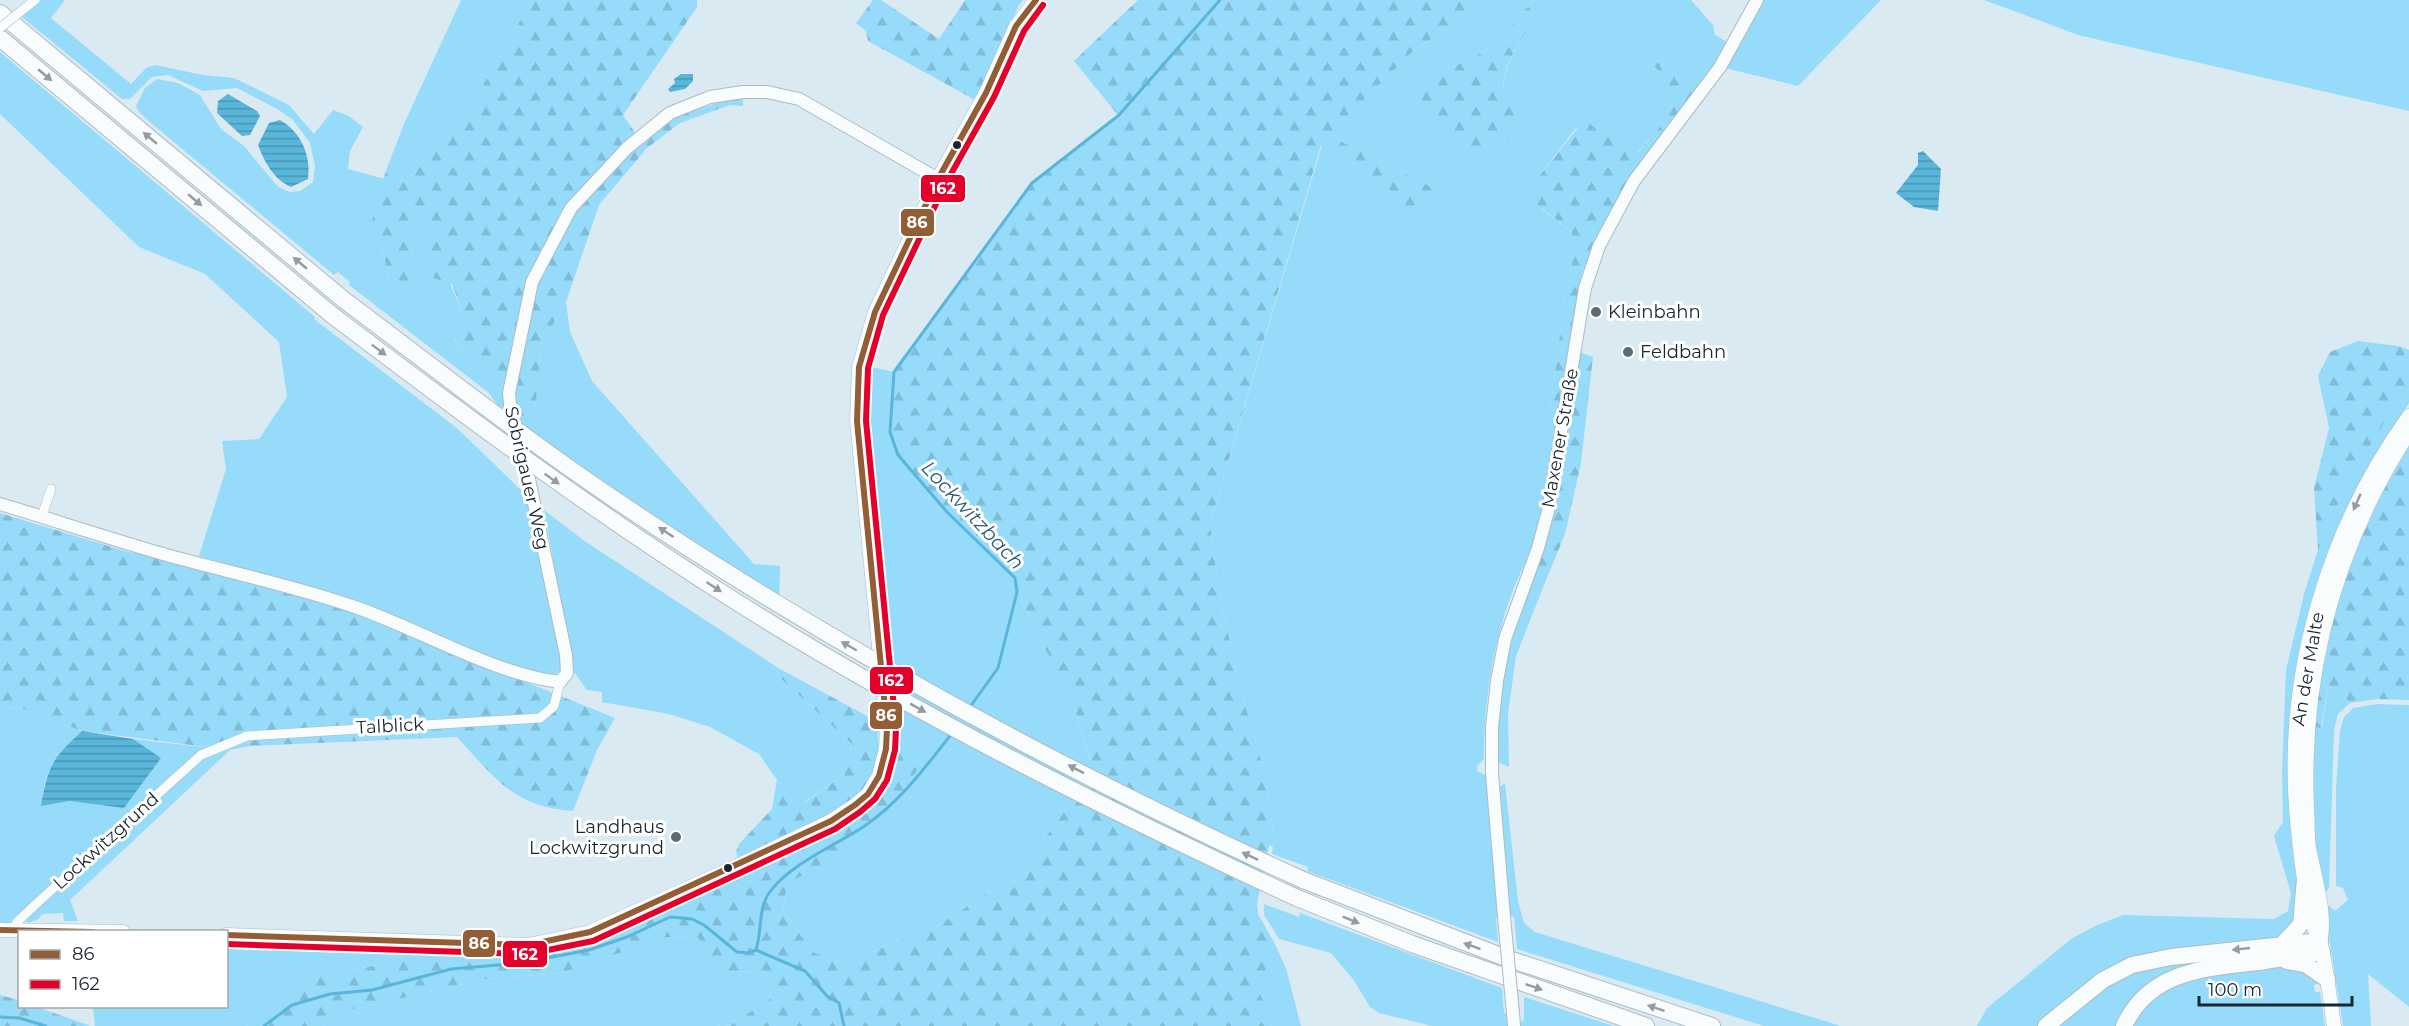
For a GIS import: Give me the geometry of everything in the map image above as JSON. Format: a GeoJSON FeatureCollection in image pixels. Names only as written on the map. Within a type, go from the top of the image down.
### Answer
{"type":"FeatureCollection","features":[{"type":"Feature","properties":{"kind":"highway"},"geometry":{"type":"LineString","coordinates":[[0,12],[344,300],[483,406],[600,489],[803,620],[1002,732],[1190,828],[1304,880],[1506,958],[1712,1026]]}},
{"type":"Feature","properties":{"kind":"highway"},"geometry":{"type":"LineString","coordinates":[[0,38],[332,315],[470,420],[602,514],[797,639],[998,752],[1186,847],[1297,898],[1412,944],[1646,1026]]}},
{"type":"Feature","properties":{"kind":"highway"},"geometry":{"type":"LineString","coordinates":[[2282,945],[2301,924],[2304,879]]}},
{"type":"Feature","properties":{"kind":"highway"},"geometry":{"type":"LineString","coordinates":[[2046,1026],[2103,980],[2132,965],[2171,957],[2282,945],[2321,946]]}},
{"type":"Feature","properties":{"kind":"highway"},"geometry":{"type":"LineString","coordinates":[[2124,1026],[2131,1012],[2144,997],[2158,985],[2182,973],[2271,960],[2321,946]]}},
{"type":"Feature","properties":{"kind":"highway"},"geometry":{"type":"LineString","coordinates":[[2271,960],[2305,964],[2326,979]]}},
{"type":"Feature","properties":{"kind":"main road"},"geometry":{"type":"LineString","coordinates":[[228,935],[528,945],[590,932],[671,897],[831,821],[868,794],[879,777],[886,749],[887,728],[860,461],[857,387],[865,339],[875,312],[938,179],[987,93],[1016,26],[1035,0]]}},
{"type":"Feature","properties":{"kind":"main road","name":"An der Malte"},"geometry":{"type":"LineString","coordinates":[[2334,1026],[2321,946],[2313,926],[2304,879],[2296,806],[2296,741],[2302,680],[2314,618],[2332,558],[2362,490],[2409,416]]}},
{"type":"Feature","properties":{"kind":"main road","name":"An der Malte"},"geometry":{"type":"LineString","coordinates":[[2321,946],[2323,925],[2309,843],[2305,764],[2314,662],[2342,562],[2384,470],[2409,432]]}},
{"type":"Feature","properties":{"kind":"main road"},"geometry":{"type":"LineString","coordinates":[[0,930],[51,930]]}},
{"type":"Feature","properties":{"kind":"street"},"geometry":{"type":"LineString","coordinates":[[0,28],[35,0]]}},
{"type":"Feature","properties":{"kind":"street","name":"Maxener Straße"},"geometry":{"type":"LineString","coordinates":[[1514,1026],[1492,774],[1492,727],[1505,639],[1538,548],[1548,512],[1585,288],[1599,246],[1634,181],[1720,67],[1756,0]]}},
{"type":"Feature","properties":{"kind":"street","name":"Sobrigauer Weg"},"geometry":{"type":"LineString","coordinates":[[560,682],[567,673],[566,655],[526,465],[511,414],[509,393],[532,282],[571,208],[627,148],[670,113],[710,97],[743,92],[785,94],[799,99],[938,179]]}},
{"type":"Feature","properties":{"kind":"street"},"geometry":{"type":"LineString","coordinates":[[42,516],[51,489]]}},
{"type":"Feature","properties":{"kind":"street"},"geometry":{"type":"LineString","coordinates":[[0,504],[169,555],[309,592],[357,608],[448,646],[540,680],[560,682]]}},
{"type":"Feature","properties":{"kind":"street","name":"Talblick"},"geometry":{"type":"LineString","coordinates":[[201,755],[247,736],[540,718],[554,706],[560,682]]}},
{"type":"Feature","properties":{"kind":"street","name":"Lockwitzgrund"},"geometry":{"type":"LineString","coordinates":[[15,929],[17,922],[29,910],[201,755]]}},
{"type":"Feature","properties":{"kind":"green space"},"geometry":{"type":"Polygon","coordinates":[[[40,0],[65,0],[51,18],[131,84],[146,68],[155,65],[203,75],[234,78],[289,105],[314,134],[333,110],[349,116],[363,127],[350,151],[348,169],[385,179],[367,239],[381,243],[392,293],[406,298],[420,205],[428,207],[431,239],[462,311],[454,340],[463,351],[477,354],[492,385],[504,391],[509,422],[489,393],[349,285],[350,282],[338,272],[334,275],[151,123],[136,106],[145,88],[157,79],[178,83],[200,95],[221,129],[244,146],[278,187],[290,192],[300,191],[313,182],[315,166],[310,143],[293,120],[237,88],[203,91],[168,75],[152,77],[130,99],[122,99],[22,17],[40,0]]]}},
{"type":"Feature","properties":{"kind":"green space"},"geometry":{"type":"Polygon","coordinates":[[[461,0],[532,0],[460,125],[445,131],[407,183],[385,173],[404,124],[461,0]]]}},
{"type":"Feature","properties":{"kind":"green space"},"geometry":{"type":"Polygon","coordinates":[[[532,0],[697,0],[697,7],[623,115],[640,140],[670,118],[736,97],[743,97],[743,106],[730,105],[680,123],[647,148],[599,205],[566,302],[542,344],[534,422],[515,414],[512,396],[492,385],[477,354],[463,351],[454,339],[462,311],[452,284],[430,277],[428,207],[420,206],[406,299],[392,293],[381,243],[367,239],[385,173],[407,183],[445,131],[460,125],[532,0]]]}},
{"type":"Feature","properties":{"kind":"green space"},"geometry":{"type":"Polygon","coordinates":[[[873,0],[881,0],[939,39],[965,0],[1023,0],[975,100],[868,41],[866,31],[856,23],[873,0]]]}},
{"type":"Feature","properties":{"kind":"green space"},"geometry":{"type":"Polygon","coordinates":[[[1138,0],[1485,0],[1471,18],[1457,26],[1439,30],[1433,38],[1414,50],[1328,135],[1439,191],[1439,204],[1420,209],[1398,204],[1385,183],[1321,145],[1210,524],[1219,593],[1240,687],[1264,770],[1274,836],[1274,847],[1269,845],[1257,904],[1258,914],[1274,942],[1259,991],[1272,1026],[716,1026],[732,1024],[771,998],[770,983],[761,972],[722,971],[698,938],[667,937],[561,973],[487,979],[332,1014],[324,1026],[247,1026],[310,977],[401,961],[405,945],[592,938],[635,922],[742,870],[871,798],[891,734],[926,755],[906,788],[870,838],[787,884],[783,911],[813,952],[844,963],[939,925],[1022,870],[1071,802],[1090,760],[1075,709],[1017,592],[1015,578],[947,512],[898,455],[890,432],[894,372],[1032,183],[1118,115],[1074,61],[1138,0]]]}},
{"type":"Feature","properties":{"kind":"green space"},"geometry":{"type":"Polygon","coordinates":[[[1485,0],[1534,0],[1493,47],[1441,73],[1523,101],[1504,89],[1507,67],[1520,42],[1553,0],[1691,0],[1713,25],[1715,35],[1727,42],[1717,64],[1698,91],[1680,81],[1659,61],[1654,66],[1670,92],[1671,102],[1665,121],[1638,152],[1597,130],[1576,128],[1532,185],[1542,209],[1571,232],[1577,246],[1567,280],[1550,410],[1559,412],[1546,494],[1531,549],[1512,593],[1499,634],[1490,675],[1484,759],[1477,766],[1477,771],[1486,775],[1498,942],[1307,871],[1308,867],[1272,854],[1274,836],[1264,770],[1240,687],[1219,593],[1210,524],[1322,145],[1385,183],[1398,204],[1439,191],[1327,135],[1414,50],[1433,38],[1439,30],[1457,26],[1485,0]]]}},
{"type":"Feature","properties":{"kind":"green space"},"geometry":{"type":"Polygon","coordinates":[[[1534,0],[1553,0],[1520,42],[1507,67],[1504,79],[1504,89],[1523,101],[1527,115],[1503,145],[1482,148],[1458,146],[1424,118],[1418,96],[1441,73],[1493,47],[1534,0]]]}},
{"type":"Feature","properties":{"kind":"green space"},"geometry":{"type":"Polygon","coordinates":[[[1762,0],[1881,0],[1798,86],[1725,68],[1762,0]]]}},
{"type":"Feature","properties":{"kind":"green space"},"geometry":{"type":"Polygon","coordinates":[[[1984,0],[2409,0],[2409,111],[2078,35],[1984,0]]]}},
{"type":"Feature","properties":{"kind":"green space"},"geometry":{"type":"Polygon","coordinates":[[[0,52],[315,317],[314,319],[458,429],[530,499],[562,670],[553,676],[539,675],[480,654],[349,598],[199,556],[226,469],[222,441],[259,439],[287,397],[279,342],[205,274],[139,247],[0,114],[0,52]]]}},
{"type":"Feature","properties":{"kind":"green space"},"geometry":{"type":"Polygon","coordinates":[[[1659,61],[1680,81],[1698,91],[1596,244],[1582,273],[1559,412],[1550,410],[1567,280],[1577,246],[1571,232],[1531,199],[1532,185],[1585,119],[1597,130],[1639,152],[1665,120],[1671,102],[1670,92],[1654,66],[1659,61]]]}},
{"type":"Feature","properties":{"kind":"green space"},"geometry":{"type":"Polygon","coordinates":[[[566,302],[570,332],[592,381],[754,564],[780,566],[779,608],[873,654],[873,668],[797,625],[548,456],[519,431],[515,414],[534,421],[542,344],[566,302]]]}},
{"type":"Feature","properties":{"kind":"green space"},"geometry":{"type":"Polygon","coordinates":[[[2358,341],[2398,346],[2409,350],[2409,389],[2390,413],[2349,480],[2318,550],[2314,488],[2329,428],[2318,376],[2330,352],[2358,341]]]}},
{"type":"Feature","properties":{"kind":"green space"},"geometry":{"type":"Polygon","coordinates":[[[1579,352],[1593,357],[1581,463],[1565,534],[1544,585],[1531,580],[1557,496],[1568,439],[1579,352]]]}},
{"type":"Feature","properties":{"kind":"green space"},"geometry":{"type":"Polygon","coordinates":[[[867,366],[894,372],[892,387],[929,491],[947,512],[1015,578],[1017,592],[1075,709],[1090,761],[1071,802],[1022,870],[939,925],[844,963],[813,952],[783,911],[787,884],[869,838],[891,734],[862,415],[867,366]]]}},
{"type":"Feature","properties":{"kind":"green space"},"geometry":{"type":"Polygon","coordinates":[[[2409,389],[2409,403],[2358,486],[2336,534],[2312,603],[2299,916],[2280,939],[2146,957],[2039,1026],[1977,1026],[1987,1008],[2071,939],[2097,925],[2123,915],[2274,919],[2288,911],[2291,893],[2274,836],[2283,822],[2282,771],[2286,670],[2304,594],[2318,550],[2349,480],[2390,412],[2409,389]]]}},
{"type":"Feature","properties":{"kind":"green space"},"geometry":{"type":"Polygon","coordinates":[[[2409,436],[2409,700],[2377,699],[2350,703],[2339,690],[2328,687],[2321,728],[2316,727],[2319,654],[2342,570],[2409,436]]]}},
{"type":"Feature","properties":{"kind":"green space"},"geometry":{"type":"Polygon","coordinates":[[[544,510],[586,542],[780,669],[777,675],[853,745],[838,779],[804,802],[777,780],[759,754],[710,727],[669,714],[602,702],[602,692],[587,690],[574,672],[544,510]]]}},
{"type":"Feature","properties":{"kind":"green space"},"geometry":{"type":"Polygon","coordinates":[[[0,513],[125,551],[168,559],[353,612],[615,718],[597,750],[573,811],[553,809],[520,797],[494,777],[457,737],[250,746],[230,750],[82,731],[20,708],[0,707],[0,513]]]}},
{"type":"Feature","properties":{"kind":"green space"},"geometry":{"type":"Polygon","coordinates":[[[1531,580],[1544,585],[1516,656],[1508,714],[1509,767],[1497,762],[1498,714],[1510,647],[1531,580]]]}},
{"type":"Feature","properties":{"kind":"green space"},"geometry":{"type":"Polygon","coordinates":[[[780,669],[878,722],[877,761],[864,789],[833,815],[815,826],[740,860],[736,852],[739,844],[772,809],[777,780],[805,802],[838,779],[853,745],[777,675],[780,669]]]}},
{"type":"Feature","properties":{"kind":"green space"},"geometry":{"type":"Polygon","coordinates":[[[2319,683],[2322,728],[2328,687],[2339,690],[2350,703],[2338,714],[2334,730],[2329,888],[2325,893],[2319,891],[2308,774],[2319,683]]]}},
{"type":"Feature","properties":{"kind":"green space"},"geometry":{"type":"Polygon","coordinates":[[[2377,704],[2409,705],[2409,1007],[2368,974],[2371,1026],[2343,1026],[2324,906],[2327,904],[2335,911],[2348,900],[2343,888],[2336,886],[2336,790],[2340,731],[2344,717],[2353,708],[2377,704]]]}},
{"type":"Feature","properties":{"kind":"green space"},"geometry":{"type":"Polygon","coordinates":[[[0,707],[20,708],[82,731],[58,756],[48,772],[42,806],[70,801],[124,807],[160,759],[133,739],[230,750],[70,900],[78,921],[64,921],[63,913],[43,914],[37,920],[28,923],[23,918],[33,906],[10,923],[0,925],[0,707]]]}},
{"type":"Feature","properties":{"kind":"green space"},"geometry":{"type":"Polygon","coordinates":[[[1505,783],[1518,901],[1524,923],[1535,932],[1841,1026],[1764,1026],[1517,949],[1514,917],[1510,916],[1498,788],[1505,783]]]}},
{"type":"Feature","properties":{"kind":"green space"},"geometry":{"type":"Polygon","coordinates":[[[1264,904],[1299,917],[1300,913],[1502,988],[1504,1013],[1508,1013],[1509,1026],[1432,1026],[1379,1013],[1370,1007],[1353,979],[1331,953],[1279,939],[1264,915],[1264,904]]]}},
{"type":"Feature","properties":{"kind":"green space"},"geometry":{"type":"Polygon","coordinates":[[[667,937],[699,938],[722,971],[761,972],[770,983],[771,998],[732,1024],[716,1026],[324,1026],[332,1014],[487,979],[561,973],[667,937]]]}},
{"type":"Feature","properties":{"kind":"green space"},"geometry":{"type":"Polygon","coordinates":[[[228,940],[405,945],[401,961],[310,977],[247,1026],[95,1026],[93,1008],[228,1008],[228,940]]]}},
{"type":"Feature","properties":{"kind":"green space"},"geometry":{"type":"Polygon","coordinates":[[[1274,942],[1286,968],[1301,1026],[1272,1026],[1258,991],[1274,942]]]}},
{"type":"Feature","properties":{"kind":"green space"},"geometry":{"type":"Polygon","coordinates":[[[2204,962],[2175,971],[2152,983],[2132,1001],[2115,1026],[2054,1026],[2091,994],[2149,966],[2204,962]]]}},
{"type":"Feature","properties":{"kind":"green space"},"geometry":{"type":"Polygon","coordinates":[[[2271,966],[2300,967],[2318,983],[2314,985],[2315,992],[2320,992],[2325,1026],[2130,1026],[2136,1016],[2171,984],[2271,966]]]}},
{"type":"Feature","properties":{"kind":"green space"},"geometry":{"type":"Polygon","coordinates":[[[0,995],[18,1000],[18,1008],[40,1008],[91,1026],[0,1026],[0,995]]]}},
{"type":"Feature","properties":{"kind":"green space"},"geometry":{"type":"Polygon","coordinates":[[[1524,997],[1614,1026],[1521,1026],[1524,1020],[1524,997]]]}},
{"type":"Feature","properties":{"kind":"shaded area"},"geometry":{"type":"Polygon","coordinates":[[[681,74],[693,74],[693,81],[685,89],[670,92],[668,89],[675,83],[674,79],[681,74]]]}},
{"type":"Feature","properties":{"kind":"shaded area"},"geometry":{"type":"Polygon","coordinates":[[[228,94],[257,111],[260,116],[250,135],[242,136],[217,113],[218,101],[228,94]]]}},
{"type":"Feature","properties":{"kind":"shaded area"},"geometry":{"type":"Polygon","coordinates":[[[280,120],[299,138],[308,161],[308,179],[291,187],[275,175],[258,145],[269,123],[280,120]]]}},
{"type":"Feature","properties":{"kind":"shaded area"},"geometry":{"type":"Polygon","coordinates":[[[1923,151],[1941,169],[1938,211],[1914,207],[1896,193],[1918,165],[1918,153],[1923,151]]]}},
{"type":"Feature","properties":{"kind":"shaded area"},"geometry":{"type":"Polygon","coordinates":[[[82,731],[133,739],[161,758],[124,808],[70,801],[41,806],[46,781],[53,764],[64,748],[82,731]]]}},
{"type":"Feature","properties":{"kind":"waterway","name":"Lockwitzbach"},"geometry":{"type":"LineString","coordinates":[[970,707],[998,668],[1017,592],[1015,578],[947,512],[898,455],[890,432],[894,372],[1032,183],[1119,115],[1220,0]]}},
{"type":"Feature","properties":{"kind":"waterway","name":"Lockwitzbach"},"geometry":{"type":"LineString","coordinates":[[264,1026],[292,1005],[330,994],[372,990],[451,969],[521,963],[589,950],[627,937],[670,917],[692,919],[704,925],[737,952],[748,953],[756,950],[763,906],[769,893],[778,883],[801,864],[866,825],[891,805],[913,782],[953,732]]}},
{"type":"Feature","properties":{"kind":"waterway"},"geometry":{"type":"LineString","coordinates":[[756,950],[805,971],[827,996],[839,1003],[844,1026]]}},
{"type":"Feature","properties":{"kind":"waterway","name":"Lockwitzbach"},"geometry":{"type":"LineString","coordinates":[[0,1017],[19,1018],[46,1026]]}},
{"type":"Feature","properties":{"kind":"transit line","name":"86"},"geometry":{"type":"LineString","coordinates":[[228,935],[528,945],[590,932],[831,821],[868,794],[879,776],[886,749],[887,728],[857,421],[859,367],[875,312],[938,179],[986,93],[1016,26],[1036,0]]}},
{"type":"Feature","properties":{"kind":"transit line","name":"162"},"geometry":{"type":"LineString","coordinates":[[228,944],[528,954],[593,941],[835,829],[875,799],[887,780],[895,750],[896,728],[866,421],[868,368],[883,315],[946,183],[994,97],[1024,31],[1043,5]]}},
{"type":"Feature","properties":{"kind":"transit line","name":"86"},"geometry":{"type":"LineString","coordinates":[[0,930],[18,930]]}},
{"type":"Feature","properties":{"kind":"place","name":"Kleinbahn"},"geometry":{"type":"Point","coordinates":[1596,312]}},
{"type":"Feature","properties":{"kind":"place","name":"Feldbahn"},"geometry":{"type":"Point","coordinates":[1628,352]}},
{"type":"Feature","properties":{"kind":"place","name":"Landhaus Lockwitzgrund"},"geometry":{"type":"Point","coordinates":[676,837]}}]}
